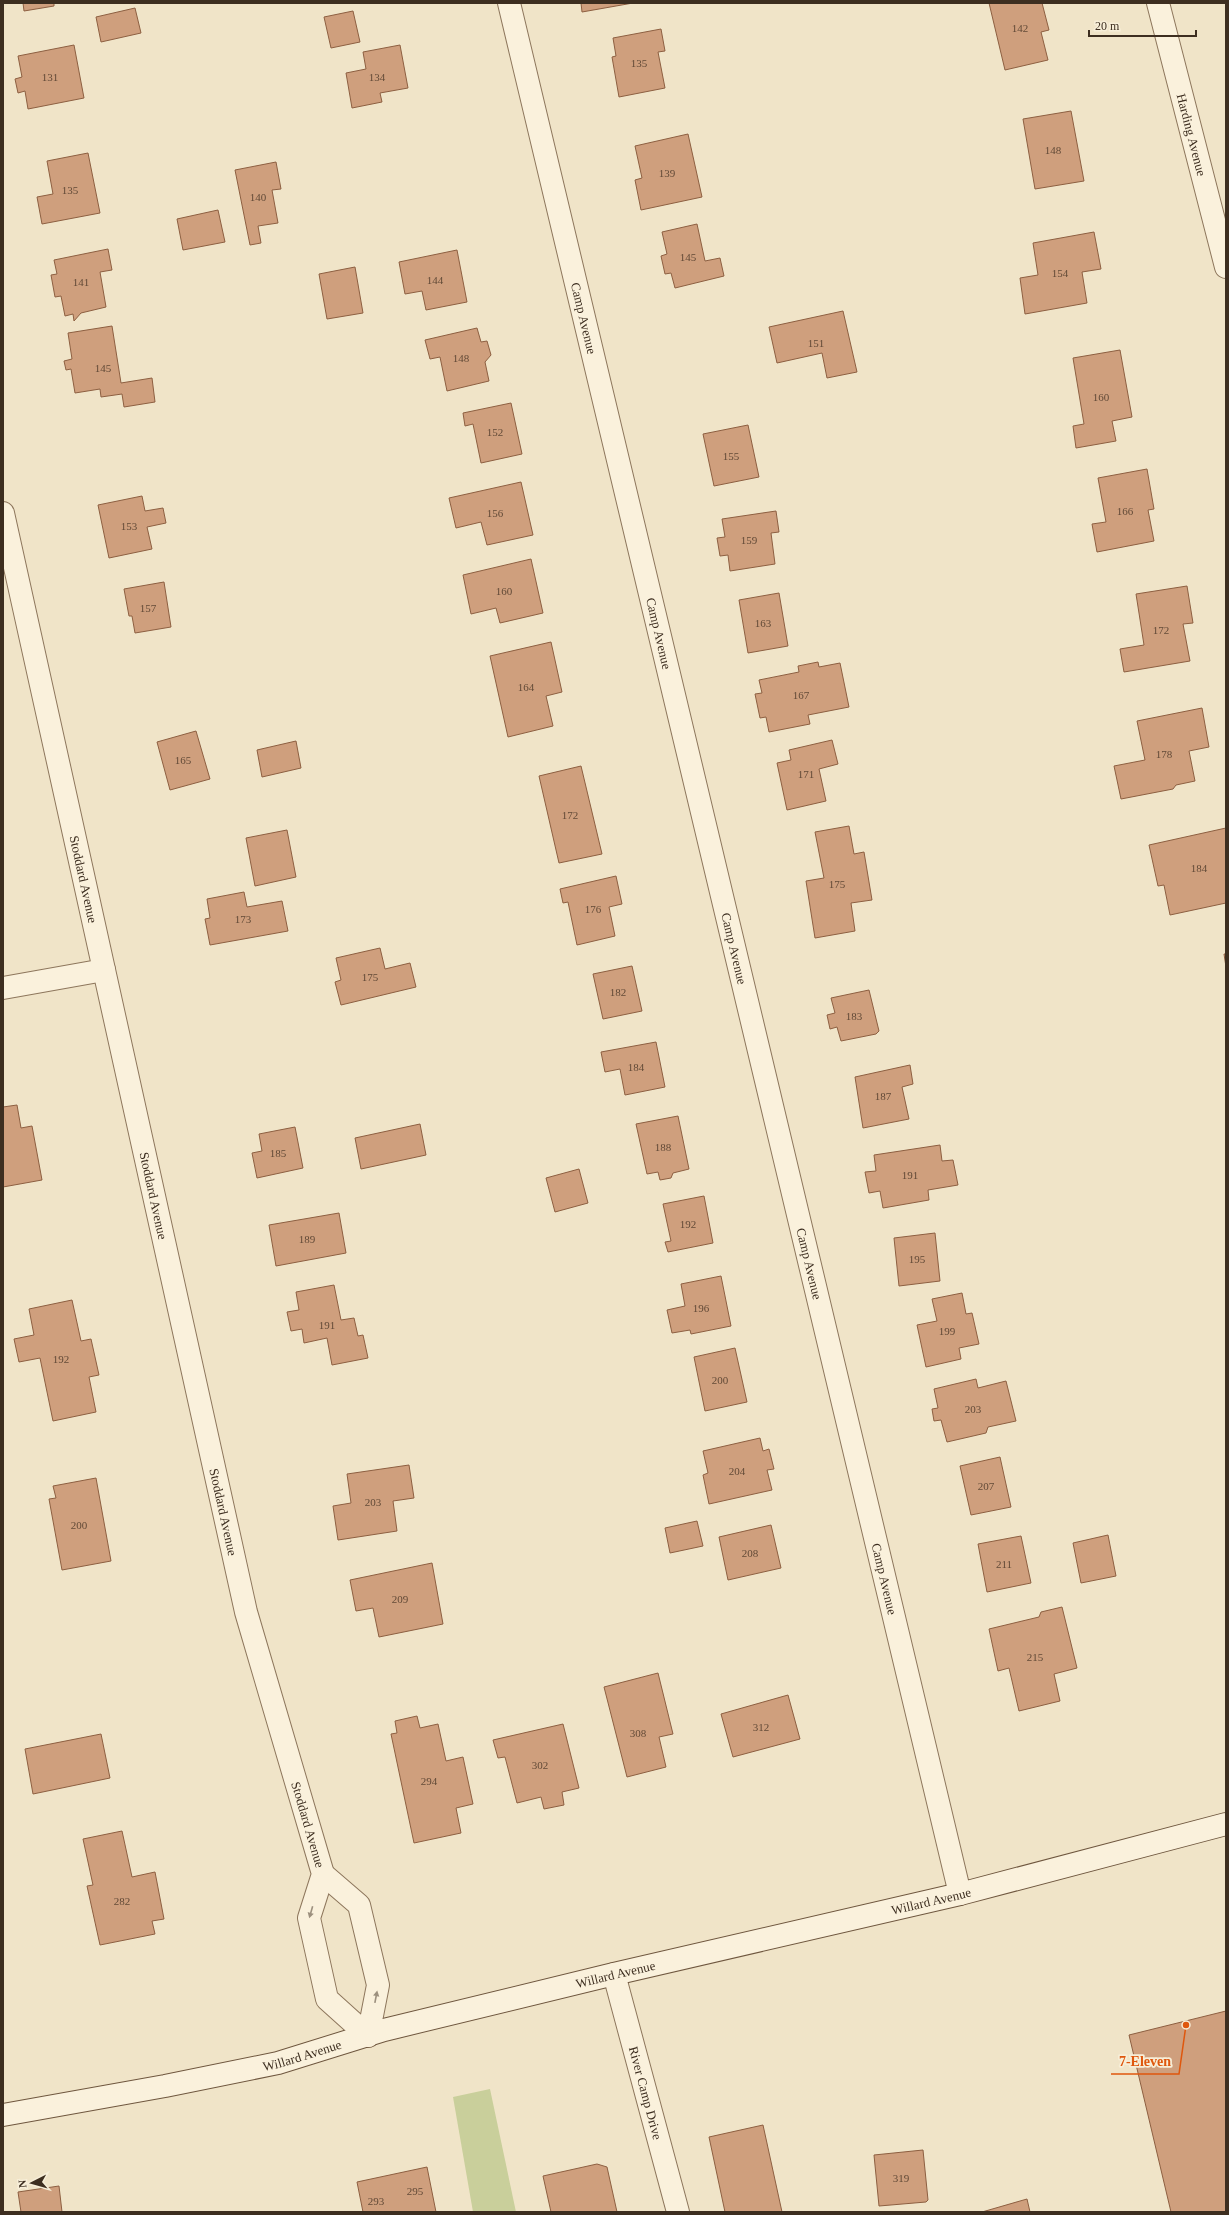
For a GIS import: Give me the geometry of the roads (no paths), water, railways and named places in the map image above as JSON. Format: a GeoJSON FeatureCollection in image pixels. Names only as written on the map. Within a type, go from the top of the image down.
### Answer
{"type":"FeatureCollection","features":[{"type":"Feature","properties":{"kind":"street","name":"Camp Avenue"},"geometry":{"type":"LineString","coordinates":[[509,3],[960,1894]]}},
{"type":"Feature","properties":{"kind":"street","name":"Harding Avenue"},"geometry":{"type":"LineString","coordinates":[[1158,3],[1226,267]]}},
{"type":"Feature","properties":{"kind":"street","name":"Stoddard Avenue"},"geometry":{"type":"LineString","coordinates":[[3,513],[246,1612],[323,1874],[359,1905],[378,1985],[368,2036]]}},
{"type":"Feature","properties":{"kind":"street"},"geometry":{"type":"LineString","coordinates":[[3,988],[104,970]]}},
{"type":"Feature","properties":{"kind":"street","name":"Willard Avenue"},"geometry":{"type":"LineString","coordinates":[[3,2115],[255,2068],[368,2036],[614,1974],[960,1894],[1226,1824]]}},
{"type":"Feature","properties":{"kind":"street","name":"Stoddard Avenue"},"geometry":{"type":"LineString","coordinates":[[323,1874],[309,1918],[327,1999],[368,2036]]}},
{"type":"Feature","properties":{"kind":"street","name":"River Camp Drive"},"geometry":{"type":"LineString","coordinates":[[614,1974],[678,2212]]}},
{"type":"Feature","properties":{"kind":"place","name":"7-Eleven"},"geometry":{"type":"Point","coordinates":[1186,2025]}}]}
